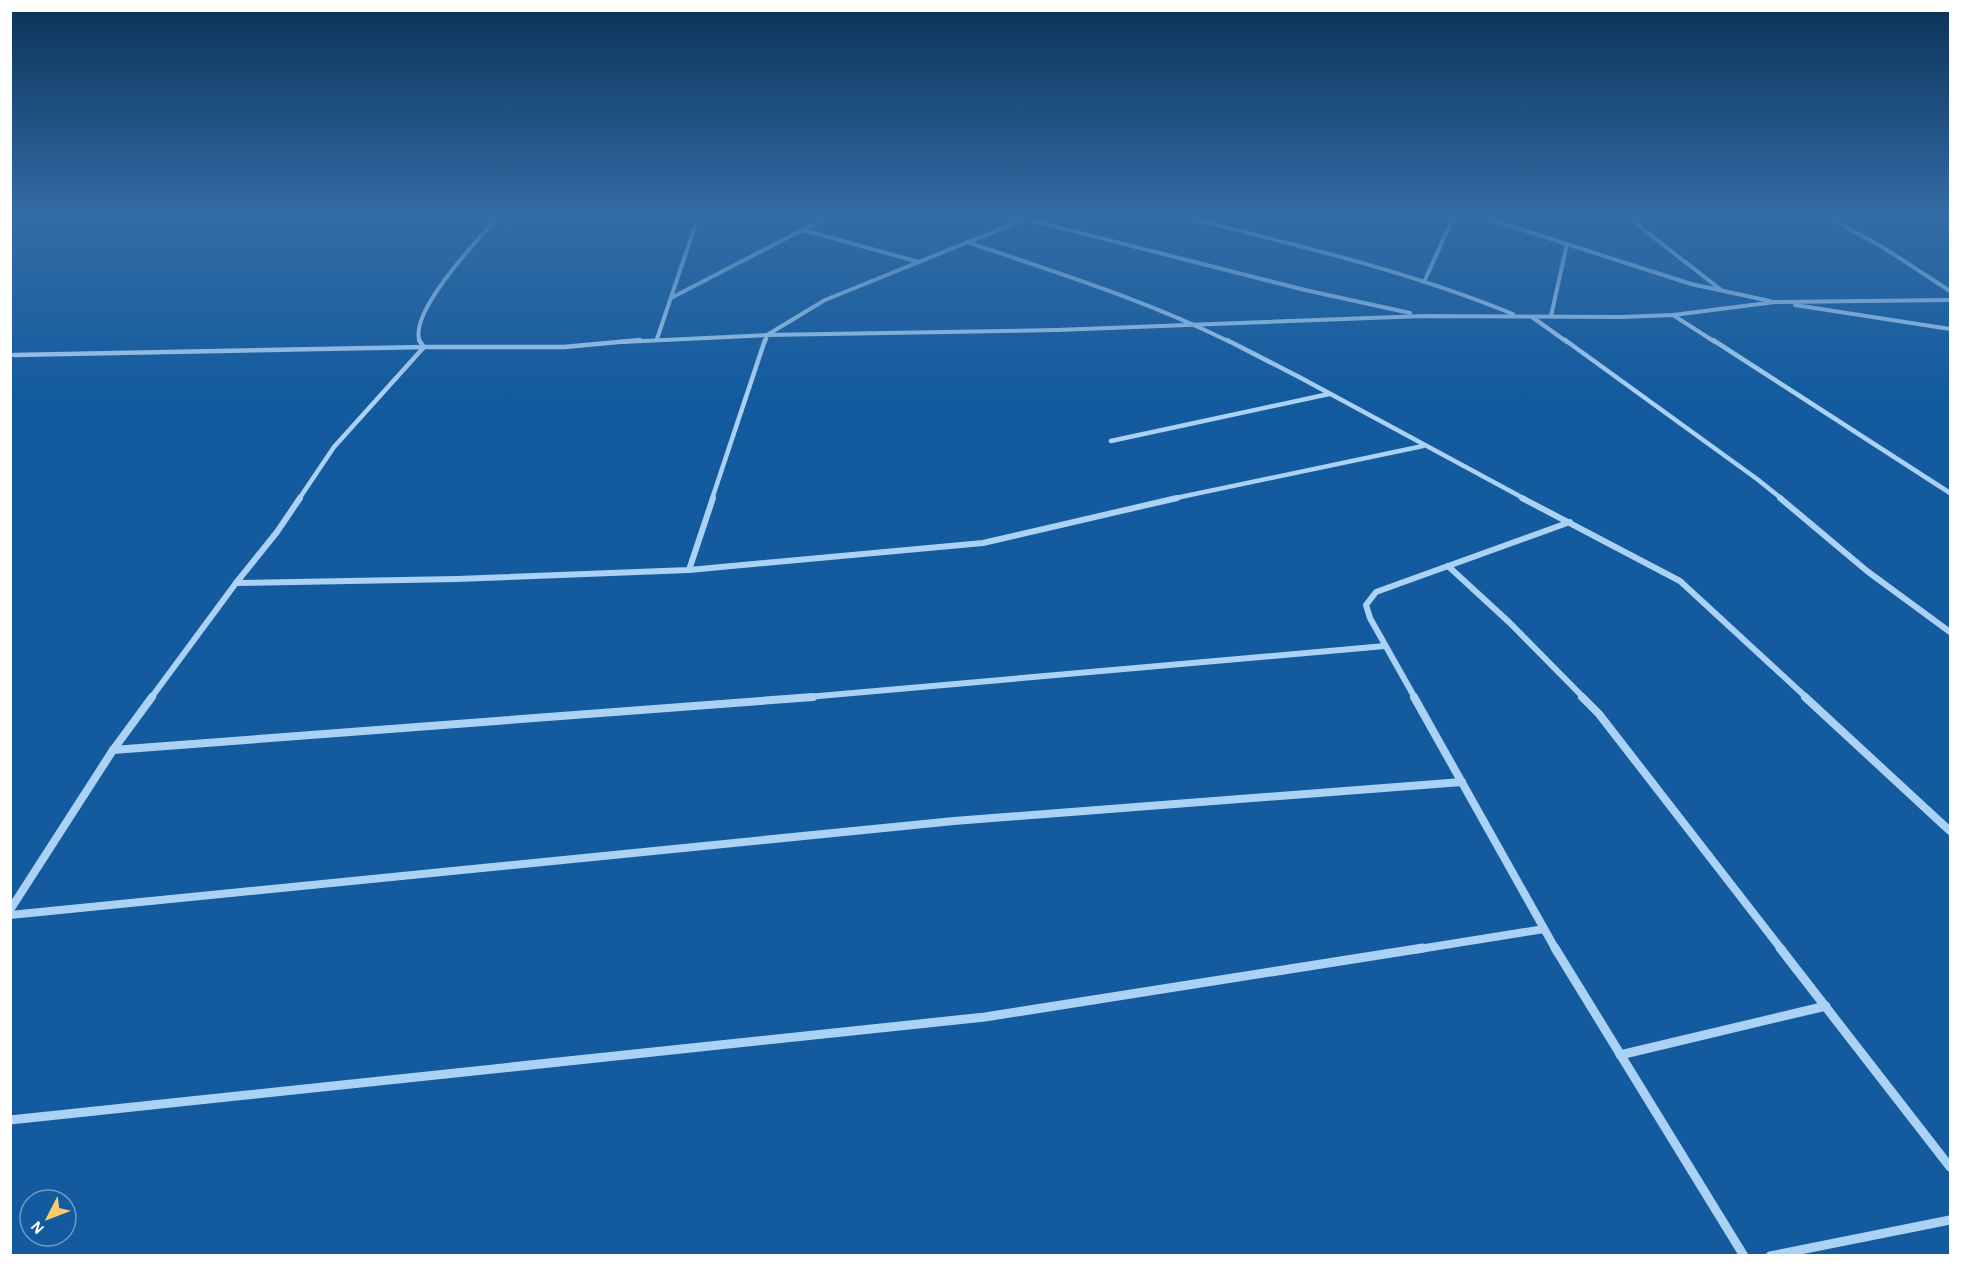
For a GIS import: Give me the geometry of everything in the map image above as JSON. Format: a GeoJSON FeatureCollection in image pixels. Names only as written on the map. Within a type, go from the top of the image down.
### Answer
{"type":"FeatureCollection","features":[{"type":"Feature","properties":{"kind":"street"},"geometry":{"type":"LineString","coordinates":[[424,347],[418,334],[424,314],[450,275]]}},
{"type":"Feature","properties":{"kind":"street"},"geometry":{"type":"LineString","coordinates":[[657,339],[678,275]]}},
{"type":"Feature","properties":{"kind":"street"},"geometry":{"type":"LineString","coordinates":[[670,298],[715,275]]}},
{"type":"Feature","properties":{"kind":"street"},"geometry":{"type":"LineString","coordinates":[[689,570],[767,335],[825,300],[887,275]]}},
{"type":"Feature","properties":{"kind":"street"},"geometry":{"type":"LineString","coordinates":[[1064,275],[1196,325],[1680,582],[1950,831]]}},
{"type":"Feature","properties":{"kind":"street"},"geometry":{"type":"LineString","coordinates":[[1246,275],[1423,316]]}},
{"type":"Feature","properties":{"kind":"street"},"geometry":{"type":"LineString","coordinates":[[1399,275],[1474,297],[1517,316]]}},
{"type":"Feature","properties":{"kind":"street"},"geometry":{"type":"LineString","coordinates":[[1424,282],[1427,275]]}},
{"type":"Feature","properties":{"kind":"street"},"geometry":{"type":"LineString","coordinates":[[1551,316],[1560,275]]}},
{"type":"Feature","properties":{"kind":"street"},"geometry":{"type":"LineString","coordinates":[[1663,275],[1723,292],[1775,302],[1950,329]]}},
{"type":"Feature","properties":{"kind":"street"},"geometry":{"type":"LineString","coordinates":[[1701,275],[1723,292]]}},
{"type":"Feature","properties":{"kind":"street"},"geometry":{"type":"LineString","coordinates":[[1926,275],[1950,291]]}},
{"type":"Feature","properties":{"kind":"street"},"geometry":{"type":"LineString","coordinates":[[14,355],[424,347],[564,347],[657,339],[767,335],[1196,325],[1423,316],[1673,315],[1775,302],[1950,300]]}},
{"type":"Feature","properties":{"kind":"street"},"geometry":{"type":"LineString","coordinates":[[1673,315],[1950,493]]}},
{"type":"Feature","properties":{"kind":"street"},"geometry":{"type":"LineString","coordinates":[[1532,317],[1757,479],[1867,571],[1950,632]]}},
{"type":"Feature","properties":{"kind":"street"},"geometry":{"type":"LineString","coordinates":[[10,910],[113,750],[236,583],[278,532],[334,447],[424,347]]}},
{"type":"Feature","properties":{"kind":"street"},"geometry":{"type":"LineString","coordinates":[[1111,441],[1329,394]]}},
{"type":"Feature","properties":{"kind":"street"},"geometry":{"type":"LineString","coordinates":[[236,583],[457,579],[689,570],[983,543],[1238,484],[1422,446]]}},
{"type":"Feature","properties":{"kind":"street"},"geometry":{"type":"LineString","coordinates":[[1570,522],[1376,592],[1366,605],[1370,618],[1385,646],[1544,929],[1744,1256]]}},
{"type":"Feature","properties":{"kind":"street"},"geometry":{"type":"LineString","coordinates":[[1448,566],[1510,624],[1599,714],[1950,1167]]}},
{"type":"Feature","properties":{"kind":"street"},"geometry":{"type":"LineString","coordinates":[[113,750],[722,705],[1385,646]]}},
{"type":"Feature","properties":{"kind":"street"},"geometry":{"type":"LineString","coordinates":[[10,915],[954,821],[1462,782]]}},
{"type":"Feature","properties":{"kind":"street"},"geometry":{"type":"LineString","coordinates":[[10,1120],[985,1017],[1544,929]]}},
{"type":"Feature","properties":{"kind":"street"},"geometry":{"type":"LineString","coordinates":[[1620,1055],[1826,1006]]}},
{"type":"Feature","properties":{"kind":"street"},"geometry":{"type":"LineString","coordinates":[[1770,1256],[1950,1220]]}}]}
